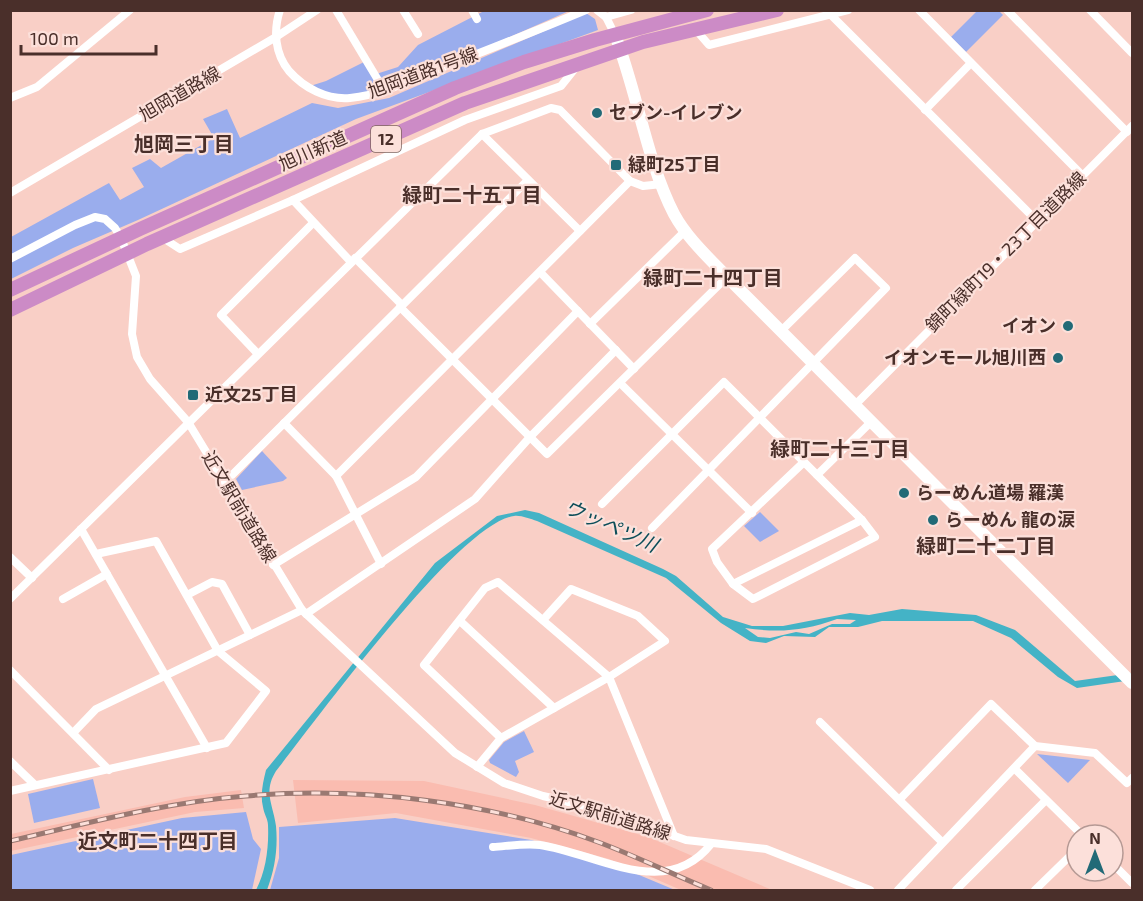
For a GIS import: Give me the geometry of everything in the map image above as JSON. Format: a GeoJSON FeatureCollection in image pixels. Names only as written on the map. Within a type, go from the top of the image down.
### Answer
{"type":"FeatureCollection","features":[{"type":"Feature","properties":{"kind":"highway","name":"旭川新道"},"geometry":{"type":"LineString","coordinates":[[10,290],[122,237],[455,88],[524,63],[707,10]]}},
{"type":"Feature","properties":{"kind":"highway","name":"旭川新道"},"geometry":{"type":"LineString","coordinates":[[10,310],[128,253],[465,103],[621,49],[777,10]]}},
{"type":"Feature","properties":{"kind":"main road"},"geometry":{"type":"LineString","coordinates":[[615,35],[662,184],[685,231],[727,277],[1132,683]]}},
{"type":"Feature","properties":{"kind":"street"},"geometry":{"type":"LineString","coordinates":[[10,98],[37,87],[130,10]]}},
{"type":"Feature","properties":{"kind":"street","name":"旭岡道路1号線"},"geometry":{"type":"LineString","coordinates":[[280,10],[276,37],[278,50],[285,66],[306,87],[334,98],[349,99],[384,90],[586,10]]}},
{"type":"Feature","properties":{"kind":"street","name":"旭岡道路線"},"geometry":{"type":"LineString","coordinates":[[10,192],[276,37],[317,10]]}},
{"type":"Feature","properties":{"kind":"street"},"geometry":{"type":"LineString","coordinates":[[336,10],[384,90]]}},
{"type":"Feature","properties":{"kind":"street"},"geometry":{"type":"LineString","coordinates":[[403,10],[418,34]]}},
{"type":"Feature","properties":{"kind":"street"},"geometry":{"type":"LineString","coordinates":[[597,10],[606,17],[615,35]]}},
{"type":"Feature","properties":{"kind":"street"},"geometry":{"type":"LineString","coordinates":[[606,17],[631,10]]}},
{"type":"Feature","properties":{"kind":"street"},"geometry":{"type":"LineString","coordinates":[[696,30],[709,45],[848,10]]}},
{"type":"Feature","properties":{"kind":"street"},"geometry":{"type":"LineString","coordinates":[[919,10],[1082,175]]}},
{"type":"Feature","properties":{"kind":"street"},"geometry":{"type":"LineString","coordinates":[[1007,10],[1130,129]]}},
{"type":"Feature","properties":{"kind":"street"},"geometry":{"type":"LineString","coordinates":[[1090,10],[1132,53]]}},
{"type":"Feature","properties":{"kind":"street"},"geometry":{"type":"LineString","coordinates":[[831,15],[1037,221]]}},
{"type":"Feature","properties":{"kind":"street"},"geometry":{"type":"LineString","coordinates":[[925,110],[971,63]]}},
{"type":"Feature","properties":{"kind":"street"},"geometry":{"type":"LineString","coordinates":[[163,238],[180,249],[293,200],[465,120],[561,86],[579,64]]}},
{"type":"Feature","properties":{"kind":"street"},"geometry":{"type":"LineString","coordinates":[[10,599],[257,353],[482,134],[551,108],[560,110],[630,181],[643,186],[662,184]]}},
{"type":"Feature","properties":{"kind":"street","name":"錦町緑町19・23丁目道路線"},"geometry":{"type":"LineString","coordinates":[[855,405],[1130,129]]}},
{"type":"Feature","properties":{"kind":"street"},"geometry":{"type":"LineString","coordinates":[[482,134],[580,231]]}},
{"type":"Feature","properties":{"kind":"street"},"geometry":{"type":"LineString","coordinates":[[225,482],[528,180]]}},
{"type":"Feature","properties":{"kind":"street"},"geometry":{"type":"LineString","coordinates":[[336,476],[630,181]]}},
{"type":"Feature","properties":{"kind":"street"},"geometry":{"type":"LineString","coordinates":[[293,200],[313,223],[401,306],[547,454],[727,277]]}},
{"type":"Feature","properties":{"kind":"street"},"geometry":{"type":"LineString","coordinates":[[10,260],[75,225],[95,217],[105,219],[122,237]]}},
{"type":"Feature","properties":{"kind":"street"},"geometry":{"type":"LineString","coordinates":[[257,353],[221,315],[313,223]]}},
{"type":"Feature","properties":{"kind":"street"},"geometry":{"type":"LineString","coordinates":[[590,324],[685,231]]}},
{"type":"Feature","properties":{"kind":"street","name":"近文駅前道路線"},"geometry":{"type":"LineString","coordinates":[[122,237],[136,276],[132,334],[137,357],[150,379],[188,422],[273,565],[304,612],[455,753],[504,783],[543,796],[598,809],[674,836],[711,844],[766,849],[870,891]]}},
{"type":"Feature","properties":{"kind":"street"},"geometry":{"type":"LineString","coordinates":[[652,528],[886,288],[855,258],[781,331]]}},
{"type":"Feature","properties":{"kind":"street"},"geometry":{"type":"LineString","coordinates":[[540,272],[634,369]]}},
{"type":"Feature","properties":{"kind":"street"},"geometry":{"type":"LineString","coordinates":[[273,565],[416,477],[578,311]]}},
{"type":"Feature","properties":{"kind":"street"},"geometry":{"type":"LineString","coordinates":[[74,732],[96,709],[250,635],[304,612],[381,564],[475,499],[530,437],[616,350]]}},
{"type":"Feature","properties":{"kind":"street"},"geometry":{"type":"LineString","coordinates":[[602,504],[724,382],[804,462],[817,475],[862,520],[875,537],[753,599],[733,584],[717,562],[712,549],[804,462]]}},
{"type":"Feature","properties":{"kind":"street"},"geometry":{"type":"LineString","coordinates":[[620,383],[752,513]]}},
{"type":"Feature","properties":{"kind":"street"},"geometry":{"type":"LineString","coordinates":[[817,475],[871,422]]}},
{"type":"Feature","properties":{"kind":"street"},"geometry":{"type":"LineString","coordinates":[[284,423],[336,476],[381,564]]}},
{"type":"Feature","properties":{"kind":"street"},"geometry":{"type":"LineString","coordinates":[[733,584],[862,520]]}},
{"type":"Feature","properties":{"kind":"street"},"geometry":{"type":"LineString","coordinates":[[81,529],[207,747]]}},
{"type":"Feature","properties":{"kind":"street"},"geometry":{"type":"LineString","coordinates":[[10,791],[226,743],[266,691],[218,651],[156,541],[96,554]]}},
{"type":"Feature","properties":{"kind":"street"},"geometry":{"type":"LineString","coordinates":[[10,557],[32,578]]}},
{"type":"Feature","properties":{"kind":"street"},"geometry":{"type":"LineString","coordinates":[[63,599],[107,574]]}},
{"type":"Feature","properties":{"kind":"street"},"geometry":{"type":"LineString","coordinates":[[187,596],[212,582],[222,584],[250,635]]}},
{"type":"Feature","properties":{"kind":"street"},"geometry":{"type":"LineString","coordinates":[[501,738],[424,665],[485,588],[498,582],[609,677],[674,836]]}},
{"type":"Feature","properties":{"kind":"street"},"geometry":{"type":"LineString","coordinates":[[477,768],[501,738],[609,677],[665,641],[638,616],[571,589],[543,620]]}},
{"type":"Feature","properties":{"kind":"street"},"geometry":{"type":"LineString","coordinates":[[460,621],[554,708]]}},
{"type":"Feature","properties":{"kind":"street"},"geometry":{"type":"LineString","coordinates":[[10,670],[74,732],[108,770]]}},
{"type":"Feature","properties":{"kind":"street"},"geometry":{"type":"LineString","coordinates":[[900,799],[991,704],[1035,746],[1095,753],[1127,783],[1132,778]]}},
{"type":"Feature","properties":{"kind":"street"},"geometry":{"type":"LineString","coordinates":[[820,722],[942,842]]}},
{"type":"Feature","properties":{"kind":"street"},"geometry":{"type":"LineString","coordinates":[[898,891],[1035,746]]}},
{"type":"Feature","properties":{"kind":"street"},"geometry":{"type":"LineString","coordinates":[[10,761],[35,785]]}},
{"type":"Feature","properties":{"kind":"street"},"geometry":{"type":"LineString","coordinates":[[1015,769],[1070,823]]}},
{"type":"Feature","properties":{"kind":"street"},"geometry":{"type":"LineString","coordinates":[[956,891],[1046,800]]}},
{"type":"Feature","properties":{"kind":"street"},"geometry":{"type":"LineString","coordinates":[[493,847],[540,845],[642,878],[664,878],[700,860],[711,844]]}},
{"type":"Feature","properties":{"kind":"street"},"geometry":{"type":"LineString","coordinates":[[1035,891],[1065,861]]}},
{"type":"Feature","properties":{"kind":"shaded area"},"geometry":{"type":"Polygon","coordinates":[[[484,11],[569,11],[402,84],[349,99],[307,87],[326,81],[364,62],[373,75],[398,67],[418,45],[484,11]]]}},
{"type":"Feature","properties":{"kind":"shaded area"},"geometry":{"type":"Polygon","coordinates":[[[977,11],[999,11],[1003,15],[966,52],[951,37],[977,11]]]}},
{"type":"Feature","properties":{"kind":"shaded area"},"geometry":{"type":"Polygon","coordinates":[[[586,13],[595,19],[598,30],[356,119],[73,248],[11,279],[11,237],[109,183],[120,200],[144,187],[132,168],[150,159],[161,168],[214,138],[203,119],[227,109],[240,138],[312,103],[338,108],[389,98],[586,13]]]}},
{"type":"Feature","properties":{"kind":"shaded area"},"geometry":{"type":"Polygon","coordinates":[[[262,451],[287,478],[283,481],[242,490],[236,479],[262,451]]]}},
{"type":"Feature","properties":{"kind":"shaded area"},"geometry":{"type":"Polygon","coordinates":[[[525,510],[539,513],[663,569],[676,576],[723,617],[752,626],[783,626],[850,613],[869,615],[902,609],[976,615],[1015,630],[1075,681],[1132,673],[1132,680],[1077,688],[1058,677],[1011,638],[973,621],[882,621],[858,627],[829,627],[815,637],[784,636],[766,643],[750,641],[721,623],[666,578],[537,521],[514,516],[490,527],[459,552],[425,587],[354,671],[276,771],[269,792],[276,826],[275,858],[267,890],[256,890],[262,875],[267,850],[268,823],[262,798],[266,770],[435,563],[497,516],[525,510]],[[837,619],[791,630],[745,628],[758,637],[770,638],[796,632],[809,634],[832,624],[850,624],[856,620],[837,619]]]}},
{"type":"Feature","properties":{"kind":"shaded area"},"geometry":{"type":"Polygon","coordinates":[[[760,512],[779,531],[760,542],[744,526],[760,512]]]}},
{"type":"Feature","properties":{"kind":"shaded area"},"geometry":{"type":"Polygon","coordinates":[[[524,731],[534,752],[515,761],[519,772],[516,777],[490,763],[489,760],[504,742],[524,731]]]}},
{"type":"Feature","properties":{"kind":"shaded area"},"geometry":{"type":"Polygon","coordinates":[[[1037,754],[1090,760],[1068,783],[1037,754]]]}},
{"type":"Feature","properties":{"kind":"shaded area"},"geometry":{"type":"Polygon","coordinates":[[[93,779],[100,808],[34,823],[28,794],[93,779]]]}},
{"type":"Feature","properties":{"kind":"shaded area"},"geometry":{"type":"Polygon","coordinates":[[[293,780],[424,781],[535,805],[648,837],[772,890],[681,890],[609,859],[531,838],[396,813],[298,823],[293,780]]]}},
{"type":"Feature","properties":{"kind":"shaded area"},"geometry":{"type":"Polygon","coordinates":[[[241,790],[244,808],[195,812],[11,851],[11,834],[185,797],[241,790]]]}},
{"type":"Feature","properties":{"kind":"shaded area"},"geometry":{"type":"Polygon","coordinates":[[[246,812],[253,839],[261,849],[252,890],[11,889],[11,855],[182,818],[246,812]]]}},
{"type":"Feature","properties":{"kind":"shaded area"},"geometry":{"type":"Polygon","coordinates":[[[395,818],[531,840],[608,862],[675,890],[270,890],[279,858],[279,827],[395,818]]]}},
{"type":"Feature","properties":{"kind":"railway"},"geometry":{"type":"LineString","coordinates":[[10,841],[128,814],[216,799],[290,793],[380,796],[470,807],[557,828],[612,847],[711,890]]}},
{"type":"Feature","properties":{"kind":"place","name":"セブン-イレブン"},"geometry":{"type":"Point","coordinates":[597,113]}},
{"type":"Feature","properties":{"kind":"place","name":"緑町25丁目"},"geometry":{"type":"Point","coordinates":[616,165]}},
{"type":"Feature","properties":{"kind":"place","name":"イオン"},"geometry":{"type":"Point","coordinates":[1068,326]}},
{"type":"Feature","properties":{"kind":"place","name":"イオンモール旭川西"},"geometry":{"type":"Point","coordinates":[1058,358]}},
{"type":"Feature","properties":{"kind":"place","name":"近文25丁目"},"geometry":{"type":"Point","coordinates":[193,395]}},
{"type":"Feature","properties":{"kind":"place","name":"らーめん道場 羅漢"},"geometry":{"type":"Point","coordinates":[904,493]}},
{"type":"Feature","properties":{"kind":"place","name":"らーめん 龍の涙"},"geometry":{"type":"Point","coordinates":[933,520]}},
{"type":"Feature","properties":{"kind":"district","name":"旭岡三丁目"},"geometry":{"type":"Point","coordinates":[184,144]}},
{"type":"Feature","properties":{"kind":"district","name":"緑町二十五丁目"},"geometry":{"type":"Point","coordinates":[472,195]}},
{"type":"Feature","properties":{"kind":"district","name":"緑町二十四丁目"},"geometry":{"type":"Point","coordinates":[713,278]}},
{"type":"Feature","properties":{"kind":"district","name":"緑町二十三丁目"},"geometry":{"type":"Point","coordinates":[840,449]}},
{"type":"Feature","properties":{"kind":"district","name":"緑町二十二丁目"},"geometry":{"type":"Point","coordinates":[986,546]}},
{"type":"Feature","properties":{"kind":"district","name":"近文町二十四丁目"},"geometry":{"type":"Point","coordinates":[158,841]}},
{"type":"Feature","properties":{"kind":"water label","name":"ウッペツ川"},"geometry":{"type":"Point","coordinates":[611,526]}}]}
